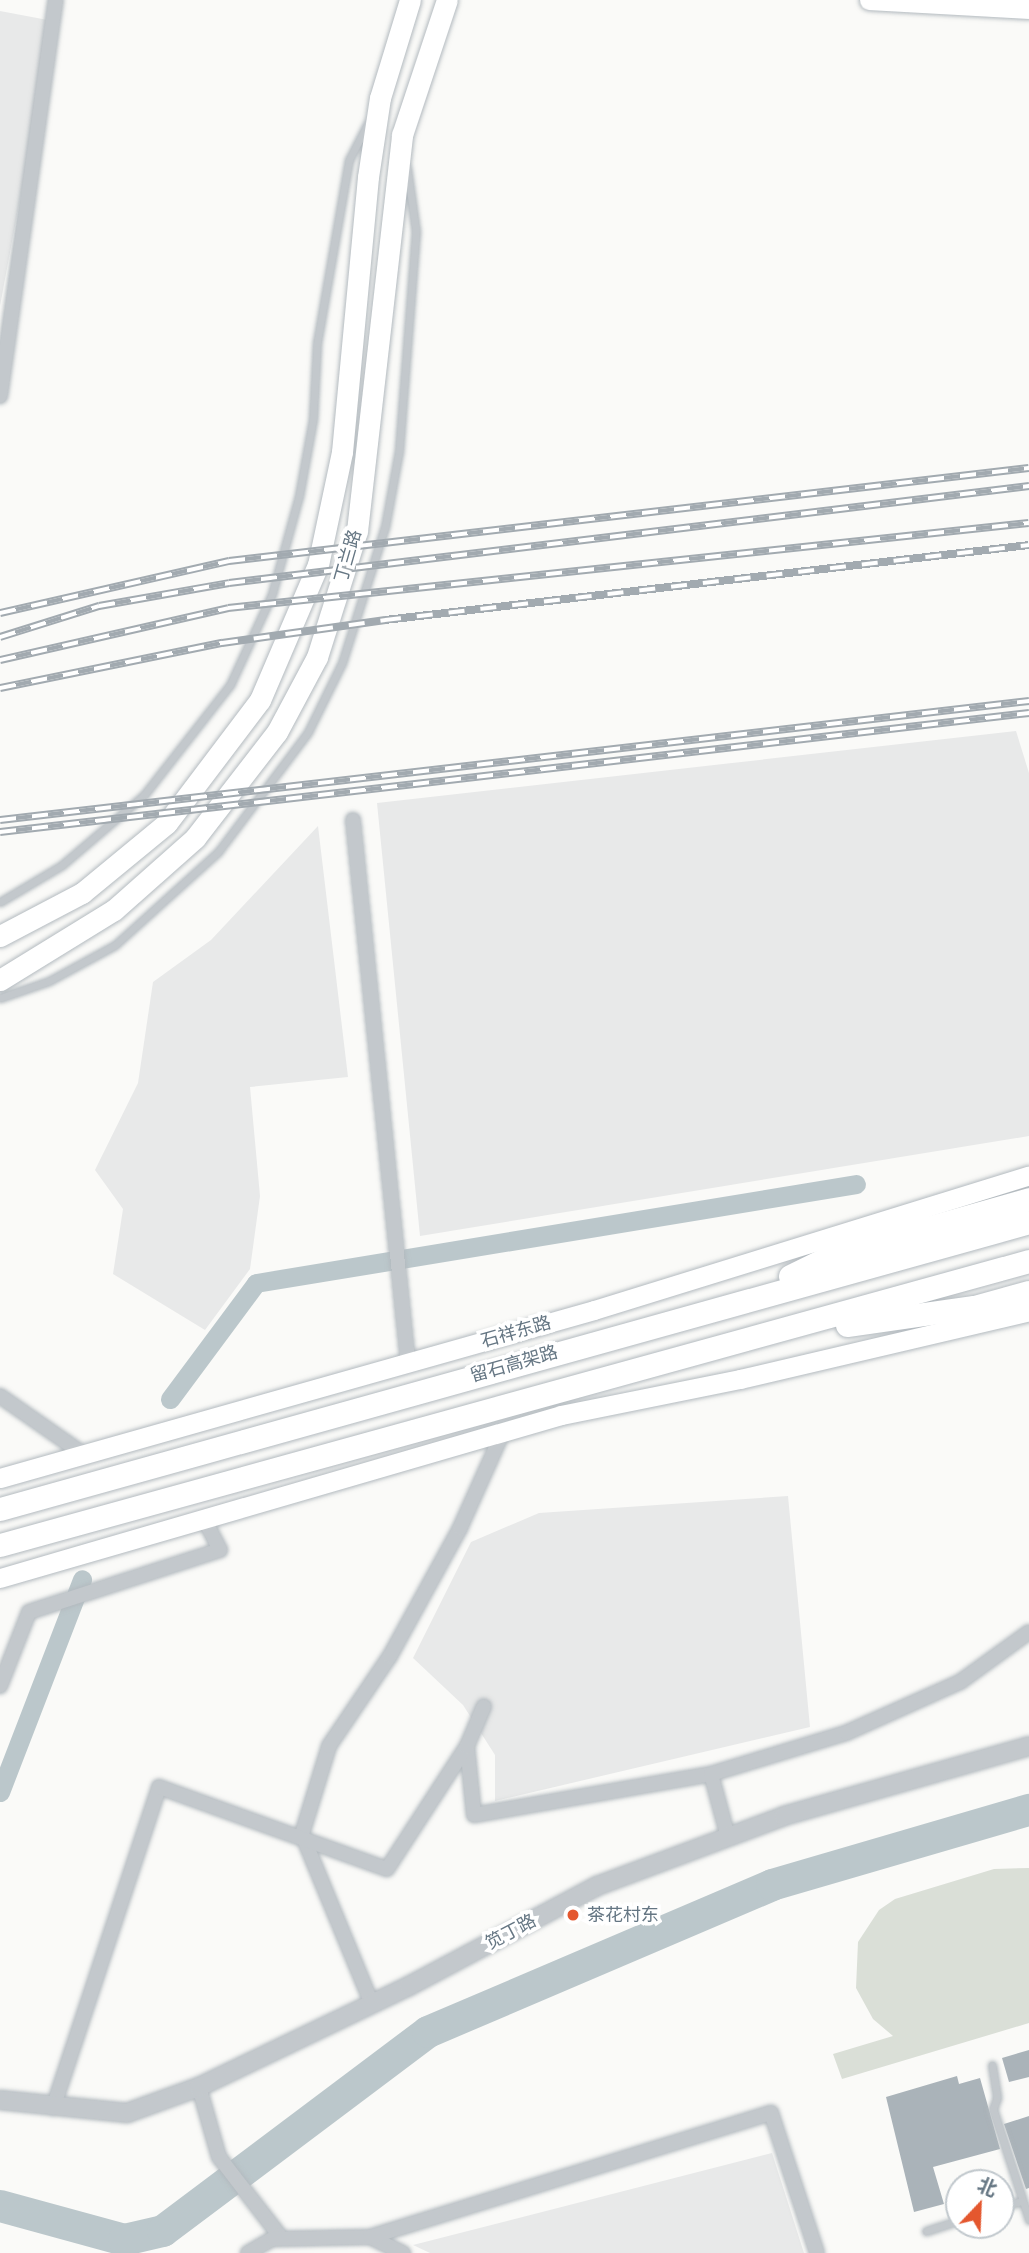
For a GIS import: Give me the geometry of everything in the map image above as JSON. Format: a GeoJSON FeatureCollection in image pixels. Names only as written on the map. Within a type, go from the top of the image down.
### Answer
{"type":"FeatureCollection","features":[{"type":"Feature","properties":{"kind":"highway"},"geometry":{"type":"LineString","coordinates":[[736,1301],[835,1254],[1029,1199]]}},
{"type":"Feature","properties":{"kind":"highway","name":"留石高架路"},"geometry":{"type":"LineString","coordinates":[[0,1508],[736,1301],[1029,1222]]}},
{"type":"Feature","properties":{"kind":"highway","name":"留石高架路"},"geometry":{"type":"LineString","coordinates":[[0,1545],[1029,1261]]}},
{"type":"Feature","properties":{"kind":"highway"},"geometry":{"type":"LineString","coordinates":[[764,1336],[974,1307],[1029,1292]]}},
{"type":"Feature","properties":{"kind":"main road","name":"丁兰路"},"geometry":{"type":"LineString","coordinates":[[0,936],[82,893],[167,823],[260,700],[318,565],[342,452],[380,98],[410,0]]}},
{"type":"Feature","properties":{"kind":"main road","name":"丁兰路"},"geometry":{"type":"LineString","coordinates":[[0,979],[114,910],[195,838],[277,732],[317,657],[357,531],[402,135],[447,0]]}},
{"type":"Feature","properties":{"kind":"main road"},"geometry":{"type":"LineString","coordinates":[[869,0],[1029,9]]}},
{"type":"Feature","properties":{"kind":"main road","name":"石祥东路"},"geometry":{"type":"LineString","coordinates":[[0,1478],[408,1362],[1029,1175]]}},
{"type":"Feature","properties":{"kind":"main road"},"geometry":{"type":"LineString","coordinates":[[0,1578],[205,1521],[503,1432],[1029,1311]]}},
{"type":"Feature","properties":{"kind":"street"},"geometry":{"type":"LineString","coordinates":[[0,396],[56,0]]}},
{"type":"Feature","properties":{"kind":"street"},"geometry":{"type":"LineString","coordinates":[[353,820],[408,1362]]}},
{"type":"Feature","properties":{"kind":"street"},"geometry":{"type":"LineString","coordinates":[[0,1396],[83,1454]]}},
{"type":"Feature","properties":{"kind":"street"},"geometry":{"type":"LineString","coordinates":[[372,2004],[302,1835],[328,1746],[390,1656],[460,1528],[503,1432]]}},
{"type":"Feature","properties":{"kind":"street"},"geometry":{"type":"LineString","coordinates":[[0,1686],[29,1612],[220,1550],[205,1521]]}},
{"type":"Feature","properties":{"kind":"street"},"geometry":{"type":"LineString","coordinates":[[467,1746],[474,1815],[711,1774],[846,1733],[960,1682],[1029,1632]]}},
{"type":"Feature","properties":{"kind":"street"},"geometry":{"type":"LineString","coordinates":[[53,2108],[159,1787],[302,1835],[387,1869],[467,1746],[484,1706]]}},
{"type":"Feature","properties":{"kind":"street","name":"笕丁路"},"geometry":{"type":"LineString","coordinates":[[0,2100],[53,2108],[128,2113],[199,2087],[372,2004],[597,1886],[728,1837],[1029,1746]]}},
{"type":"Feature","properties":{"kind":"street"},"geometry":{"type":"LineString","coordinates":[[711,1774],[728,1837]]}},
{"type":"Feature","properties":{"kind":"street"},"geometry":{"type":"LineString","coordinates":[[199,2087],[219,2157],[279,2235],[248,2253]]}},
{"type":"Feature","properties":{"kind":"street"},"geometry":{"type":"LineString","coordinates":[[272,2239],[370,2237],[771,2113],[817,2253]]}},
{"type":"Feature","properties":{"kind":"street"},"geometry":{"type":"LineString","coordinates":[[370,2237],[403,2253]]}},
{"type":"Feature","properties":{"kind":"lane"},"geometry":{"type":"LineString","coordinates":[[0,902],[62,865],[144,795],[235,673],[272,594],[299,496],[313,419],[317,344],[349,160],[380,98]]}},
{"type":"Feature","properties":{"kind":"lane"},"geometry":{"type":"LineString","coordinates":[[0,998],[49,981],[115,945],[209,860],[308,732],[342,663],[385,527],[399,451],[416,232],[402,135]]}},
{"type":"Feature","properties":{"kind":"lane"},"geometry":{"type":"LineString","coordinates":[[992,2065],[997,2098],[993,2109],[1029,2220]]}},
{"type":"Feature","properties":{"kind":"lane"},"geometry":{"type":"LineString","coordinates":[[1015,2203],[1022,2201]]}},
{"type":"Feature","properties":{"kind":"lane"},"geometry":{"type":"LineString","coordinates":[[926,2231],[945,2225]]}},
{"type":"Feature","properties":{"kind":"shaded area"},"geometry":{"type":"Polygon","coordinates":[[[0,11],[53,21],[0,306],[0,11]]]}},
{"type":"Feature","properties":{"kind":"shaded area"},"geometry":{"type":"Polygon","coordinates":[[[1016,731],[1029,773],[1029,1136],[420,1236],[377,803],[1016,731]]]}},
{"type":"Feature","properties":{"kind":"shaded area"},"geometry":{"type":"Polygon","coordinates":[[[318,826],[348,1077],[250,1087],[260,1196],[250,1269],[205,1330],[113,1274],[123,1209],[95,1170],[138,1083],[153,982],[211,940],[318,826]]]}},
{"type":"Feature","properties":{"kind":"shaded area"},"geometry":{"type":"Polygon","coordinates":[[[788,1496],[810,1727],[495,1801],[495,1755],[463,1705],[413,1658],[471,1542],[539,1513],[788,1496]]]}},
{"type":"Feature","properties":{"kind":"shaded area"},"geometry":{"type":"Polygon","coordinates":[[[1029,1868],[1029,2023],[842,2079],[833,2054],[893,2036],[873,2019],[856,1988],[858,1942],[879,1910],[895,1899],[994,1869],[1029,1868]]]}},
{"type":"Feature","properties":{"kind":"shaded area"},"geometry":{"type":"Polygon","coordinates":[[[772,2153],[804,2253],[430,2253],[413,2245],[772,2153]]]}},
{"type":"Feature","properties":{"kind":"building"},"geometry":{"type":"Polygon","coordinates":[[[1029,2050],[1029,2077],[1009,2082],[1002,2058],[1029,2050]]]}},
{"type":"Feature","properties":{"kind":"building"},"geometry":{"type":"Polygon","coordinates":[[[957,2076],[959,2084],[980,2078],[1000,2149],[933,2167],[944,2204],[914,2212],[886,2097],[957,2076]]]}},
{"type":"Feature","properties":{"kind":"building"},"geometry":{"type":"Polygon","coordinates":[[[1029,2116],[1029,2188],[1026,2189],[1004,2124],[1029,2116]]]}},
{"type":"Feature","properties":{"kind":"waterway"},"geometry":{"type":"LineString","coordinates":[[170,1399],[256,1283],[856,1184]]}},
{"type":"Feature","properties":{"kind":"waterway"},"geometry":{"type":"LineString","coordinates":[[0,1792],[82,1579]]}},
{"type":"Feature","properties":{"kind":"waterway"},"geometry":{"type":"LineString","coordinates":[[0,2206],[124,2240],[163,2231],[428,2032],[772,1885],[1029,1810]]}},
{"type":"Feature","properties":{"kind":"railway"},"geometry":{"type":"LineString","coordinates":[[0,613],[229,561],[1029,468]]}},
{"type":"Feature","properties":{"kind":"railway"},"geometry":{"type":"LineString","coordinates":[[0,637],[99,606],[229,583],[1029,486]]}},
{"type":"Feature","properties":{"kind":"railway"},"geometry":{"type":"LineString","coordinates":[[0,660],[228,608],[1029,523]]}},
{"type":"Feature","properties":{"kind":"railway"},"geometry":{"type":"LineString","coordinates":[[0,688],[222,643],[385,620],[1029,545]]}},
{"type":"Feature","properties":{"kind":"railway"},"geometry":{"type":"LineString","coordinates":[[0,820],[1029,701]]}},
{"type":"Feature","properties":{"kind":"railway"},"geometry":{"type":"LineString","coordinates":[[0,832],[1029,713]]}},
{"type":"Feature","properties":{"kind":"place","name":"茶花村东"},"geometry":{"type":"Point","coordinates":[573,1915]}}]}
